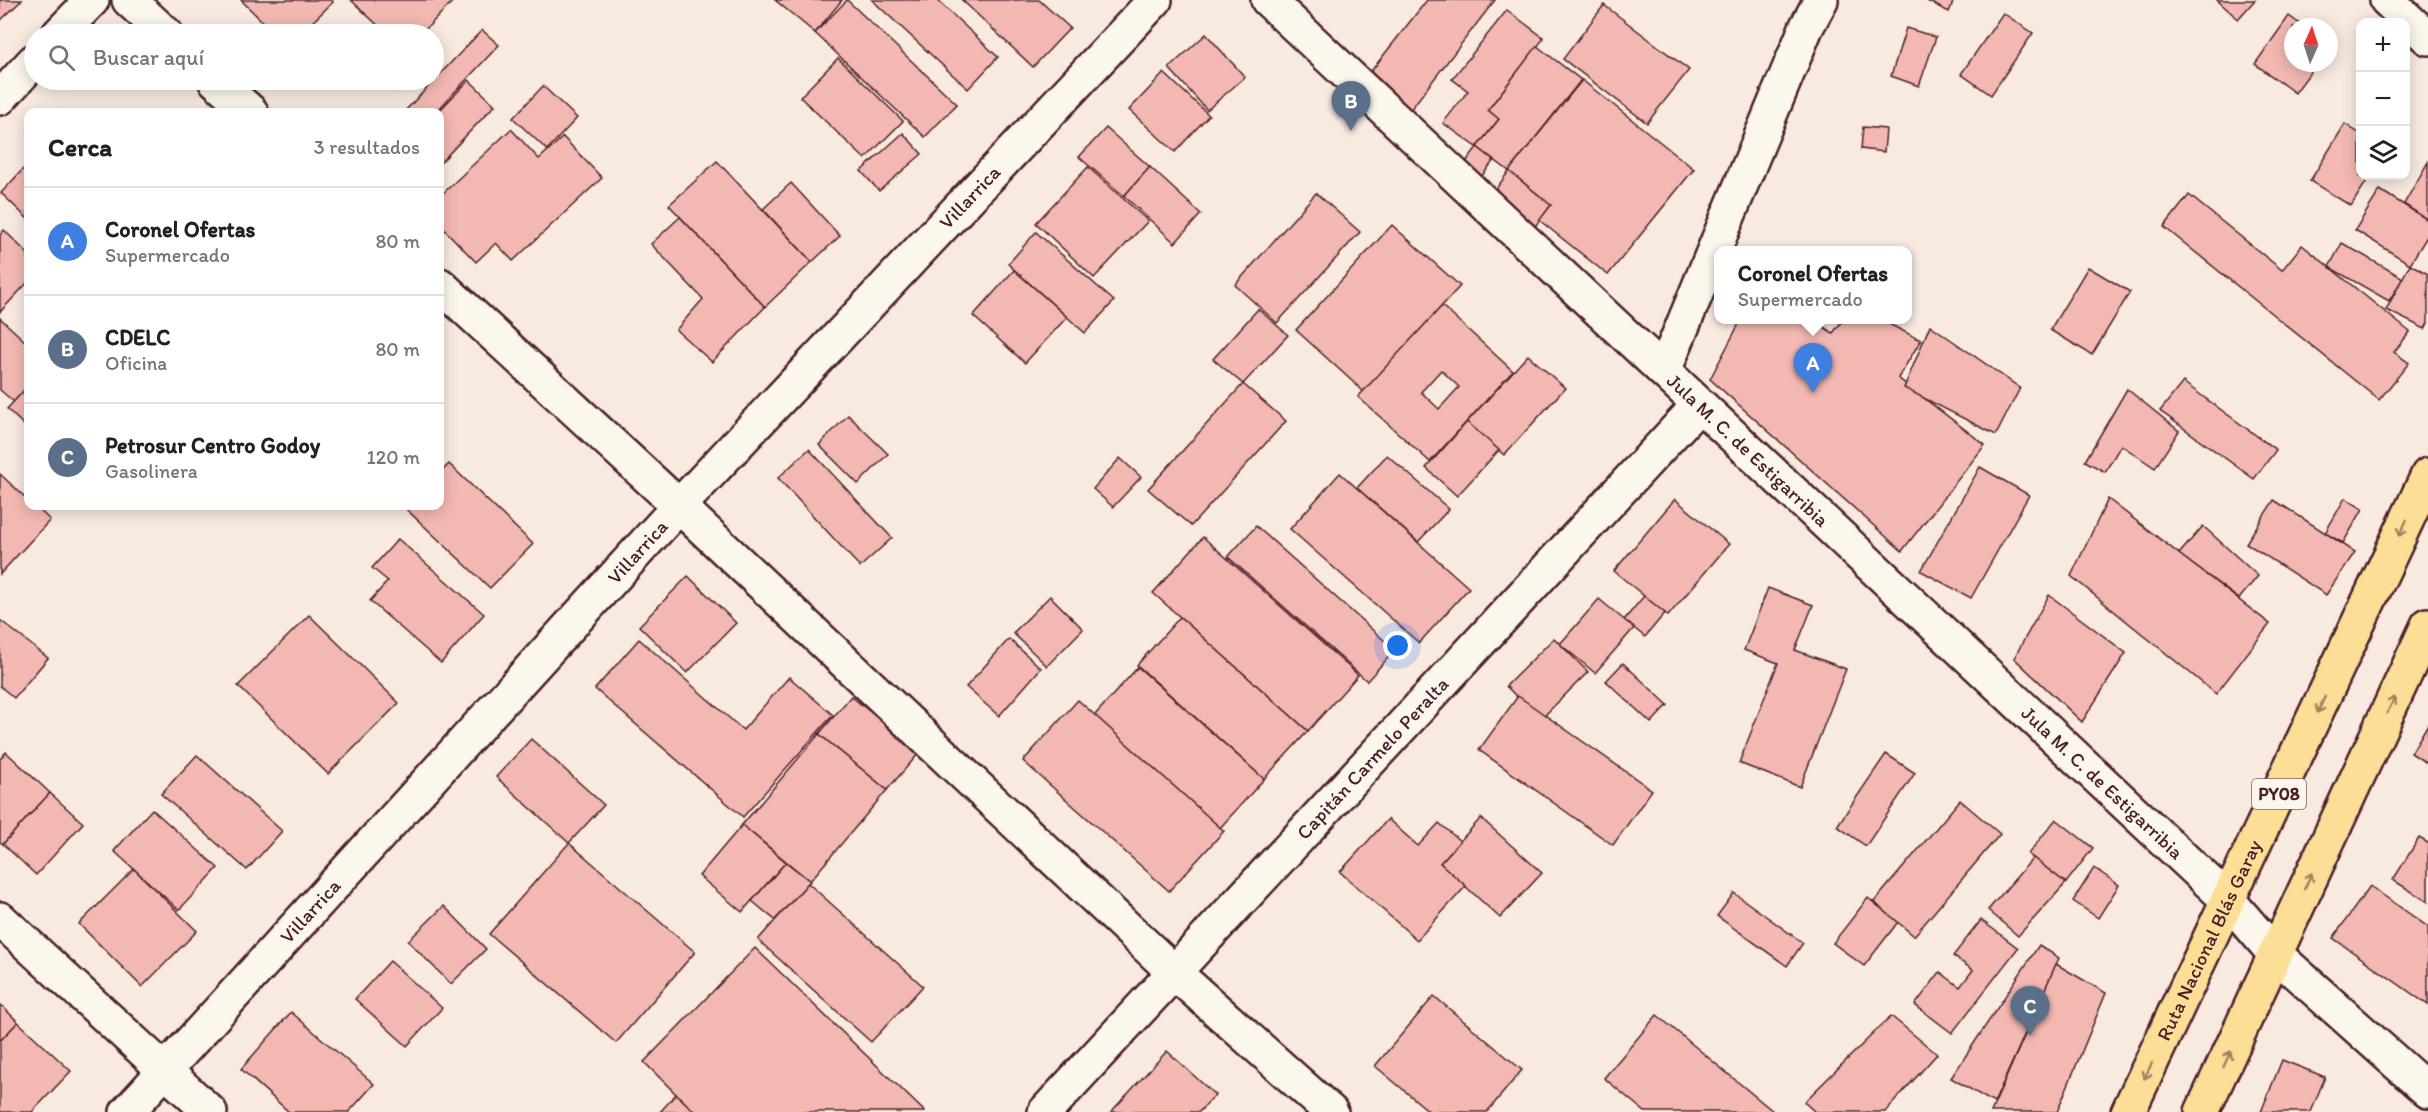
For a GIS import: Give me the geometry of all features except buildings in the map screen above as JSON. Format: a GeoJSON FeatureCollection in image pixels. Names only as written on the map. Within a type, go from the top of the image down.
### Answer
{"type":"FeatureCollection","features":[{"type":"Feature","properties":{"kind":"highway","name":"Ruta Nacional Blás Garay"},"geometry":{"type":"LineString","coordinates":[[2128,1112],[2428,475]]}},
{"type":"Feature","properties":{"kind":"highway"},"geometry":{"type":"LineString","coordinates":[[2202,1112],[2428,626]]}},
{"type":"Feature","properties":{"kind":"street"},"geometry":{"type":"LineString","coordinates":[[69,24],[92,0]]}},
{"type":"Feature","properties":{"kind":"street"},"geometry":{"type":"LineString","coordinates":[[129,0],[155,24]]}},
{"type":"Feature","properties":{"kind":"street","name":"Villarrica"},"geometry":{"type":"LineString","coordinates":[[127,1112],[679,506],[1155,0]]}},
{"type":"Feature","properties":{"kind":"street","name":"Jula M. C. de Estigarribia"},"geometry":{"type":"LineString","coordinates":[[1268,0],[2229,901],[2274,953],[2428,1091]]}},
{"type":"Feature","properties":{"kind":"street"},"geometry":{"type":"LineString","coordinates":[[1716,246],[1806,28],[1821,0]]}},
{"type":"Feature","properties":{"kind":"street"},"geometry":{"type":"LineString","coordinates":[[2387,0],[2428,38]]}},
{"type":"Feature","properties":{"kind":"street"},"geometry":{"type":"LineString","coordinates":[[0,98],[24,72]]}},
{"type":"Feature","properties":{"kind":"street"},"geometry":{"type":"LineString","coordinates":[[226,90],[246,108]]}},
{"type":"Feature","properties":{"kind":"street"},"geometry":{"type":"LineString","coordinates":[[1664,371],[1714,250]]}},
{"type":"Feature","properties":{"kind":"street"},"geometry":{"type":"LineString","coordinates":[[444,289],[679,506],[1175,973],[1331,1112]]}},
{"type":"Feature","properties":{"kind":"street","name":"Capitán Carmelo Peralta"},"geometry":{"type":"LineString","coordinates":[[1045,1112],[1699,405]]}},
{"type":"Feature","properties":{"kind":"street"},"geometry":{"type":"LineString","coordinates":[[0,919],[210,1112]]}},
{"type":"Feature","properties":{"kind":"place","name":"CDELC"},"geometry":{"type":"Point","coordinates":[1351,131]}},
{"type":"Feature","properties":{"kind":"place","name":"Coronel Ofertas"},"geometry":{"type":"Point","coordinates":[1813,393]}},
{"type":"Feature","properties":{"kind":"place","name":"Petrosur Centro Godoy"},"geometry":{"type":"Point","coordinates":[2030,1036]}}]}
